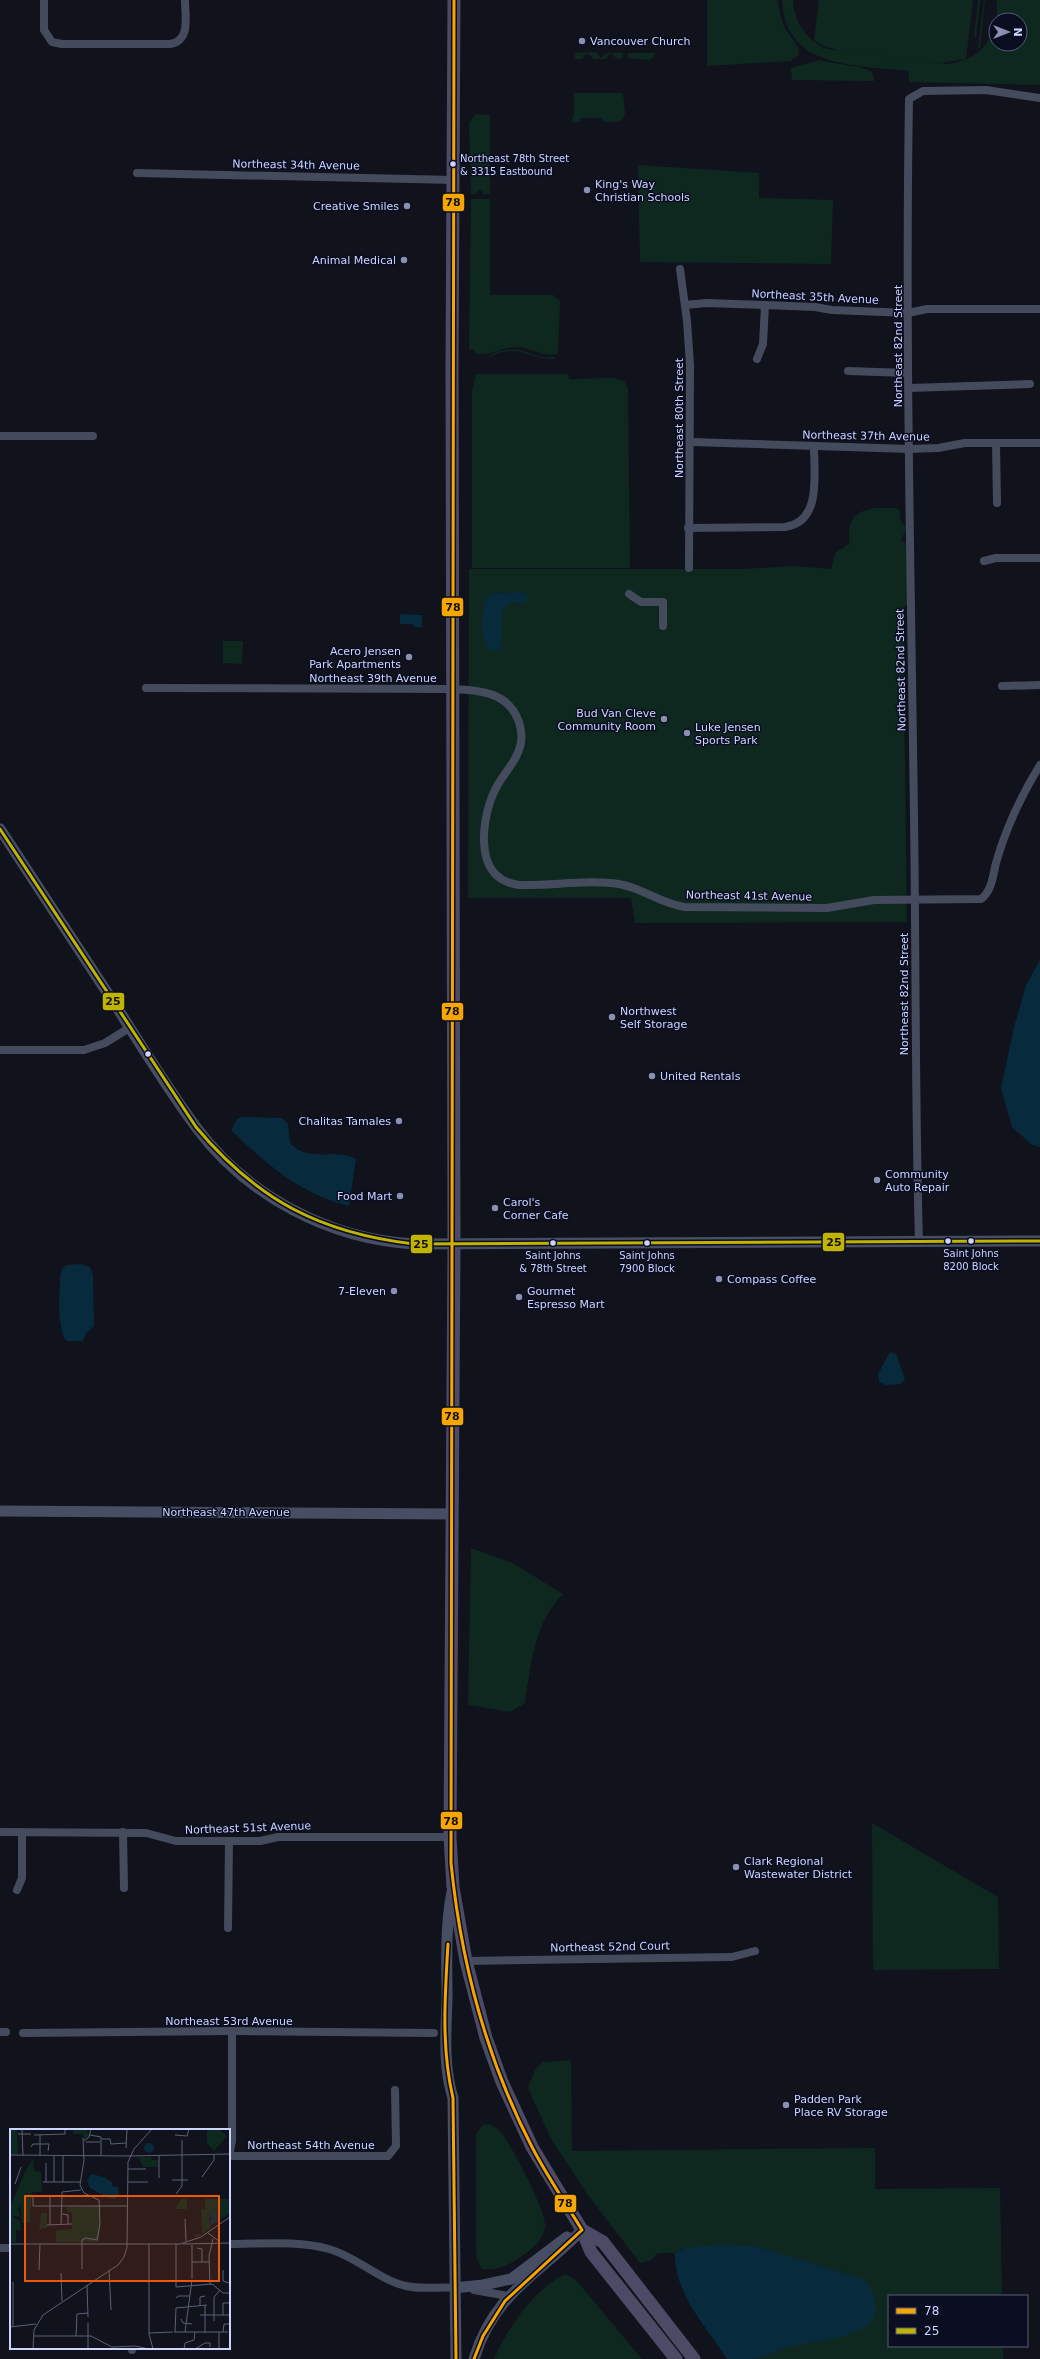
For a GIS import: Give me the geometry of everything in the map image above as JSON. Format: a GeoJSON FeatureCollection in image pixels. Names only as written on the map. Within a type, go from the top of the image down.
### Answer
{"type":"FeatureCollection","features":[{"type":"Feature","properties":{"kind":"main road"},"geometry":{"type":"LineString","coordinates":[[454,0],[454,1245],[450,1837],[453,1887],[466,1961],[486,2038],[502,2082],[532,2147],[582,2230],[591,2252],[676,2359]]}},
{"type":"Feature","properties":{"kind":"main road"},"geometry":{"type":"LineString","coordinates":[[582,2230],[603,2242],[694,2359]]}},
{"type":"Feature","properties":{"kind":"street"},"geometry":{"type":"LineString","coordinates":[[44,0],[44,30],[47,37],[52,42],[62,44],[170,44],[180,40],[185,30],[185,0]]}},
{"type":"Feature","properties":{"kind":"street","name":"Northeast 82nd Street"},"geometry":{"type":"LineString","coordinates":[[919,1242],[915,1140],[916,899],[908,388],[909,99],[923,91],[986,90],[1040,98]]}},
{"type":"Feature","properties":{"kind":"street","name":"Northeast 34th Avenue"},"geometry":{"type":"LineString","coordinates":[[137,173],[454,180]]}},
{"type":"Feature","properties":{"kind":"street","name":"Northeast 80th Street"},"geometry":{"type":"LineString","coordinates":[[680,269],[690,346],[691,442],[688,568]]}},
{"type":"Feature","properties":{"kind":"street","name":"Northeast 35th Avenue"},"geometry":{"type":"LineString","coordinates":[[685,305],[707,303],[765,305],[815,307],[832,310],[908,313],[927,309],[1040,309]]}},
{"type":"Feature","properties":{"kind":"street"},"geometry":{"type":"LineString","coordinates":[[758,359],[763,344],[765,305]]}},
{"type":"Feature","properties":{"kind":"street"},"geometry":{"type":"LineString","coordinates":[[848,370],[908,373]]}},
{"type":"Feature","properties":{"kind":"street"},"geometry":{"type":"LineString","coordinates":[[908,388],[1030,384]]}},
{"type":"Feature","properties":{"kind":"street"},"geometry":{"type":"LineString","coordinates":[[0,436],[93,436]]}},
{"type":"Feature","properties":{"kind":"street","name":"Northeast 37th Avenue"},"geometry":{"type":"LineString","coordinates":[[691,442],[909,449],[938,448],[961,443],[1040,443]]}},
{"type":"Feature","properties":{"kind":"street"},"geometry":{"type":"LineString","coordinates":[[996,443],[997,503]]}},
{"type":"Feature","properties":{"kind":"street"},"geometry":{"type":"LineString","coordinates":[[688,528],[785,527],[802,521],[807,515],[812,504],[814,446]]}},
{"type":"Feature","properties":{"kind":"street"},"geometry":{"type":"LineString","coordinates":[[984,561],[996,558],[1040,558]]}},
{"type":"Feature","properties":{"kind":"street"},"geometry":{"type":"LineString","coordinates":[[629,594],[641,602],[663,602],[663,626]]}},
{"type":"Feature","properties":{"kind":"street"},"geometry":{"type":"LineString","coordinates":[[1002,686],[1040,685]]}},
{"type":"Feature","properties":{"kind":"street","name":"Northeast 39th Avenue"},"geometry":{"type":"LineString","coordinates":[[146,688],[453,689],[483,691],[500,698],[512,709],[520,726],[521,737],[518,750],[494,793],[487,815],[486,856],[496,874]]}},
{"type":"Feature","properties":{"kind":"street","name":"Northeast 41st Avenue"},"geometry":{"type":"LineString","coordinates":[[496,874],[508,883],[519,885],[617,884],[636,888],[670,904],[695,908],[827,908],[874,900],[978,899],[984,897],[989,889],[1011,819],[1040,765]]}},
{"type":"Feature","properties":{"kind":"street"},"geometry":{"type":"LineString","coordinates":[[0,829],[196,1128],[242,1176],[266,1194],[300,1213],[342,1231],[405,1243],[454,1245],[1040,1241]]}},
{"type":"Feature","properties":{"kind":"street"},"geometry":{"type":"LineString","coordinates":[[0,1050],[84,1050],[105,1043],[130,1028]]}},
{"type":"Feature","properties":{"kind":"street","name":"Northeast 47th Avenue"},"geometry":{"type":"LineString","coordinates":[[0,1511],[452,1514]]}},
{"type":"Feature","properties":{"kind":"street","name":"Northeast 51st Avenue"},"geometry":{"type":"LineString","coordinates":[[0,1832],[146,1833],[176,1841],[260,1841],[278,1838],[450,1837]]}},
{"type":"Feature","properties":{"kind":"street"},"geometry":{"type":"LineString","coordinates":[[16,1890],[22,1878],[22,1832]]}},
{"type":"Feature","properties":{"kind":"street"},"geometry":{"type":"LineString","coordinates":[[123,1832],[124,1888]]}},
{"type":"Feature","properties":{"kind":"street"},"geometry":{"type":"LineString","coordinates":[[228,1928],[229,1841]]}},
{"type":"Feature","properties":{"kind":"street"},"geometry":{"type":"LineString","coordinates":[[453,1887],[450,1901],[446,1988],[448,2082],[453,2098],[456,2359]]}},
{"type":"Feature","properties":{"kind":"street","name":"Northeast 52nd Court"},"geometry":{"type":"LineString","coordinates":[[466,1961],[732,1957],[755,1951]]}},
{"type":"Feature","properties":{"kind":"street"},"geometry":{"type":"LineString","coordinates":[[230,2151],[232,2141],[232,2031]]}},
{"type":"Feature","properties":{"kind":"street","name":"Northeast 53rd Avenue"},"geometry":{"type":"LineString","coordinates":[[23,2033],[232,2031],[434,2033]]}},
{"type":"Feature","properties":{"kind":"street","name":"Northeast 54th Avenue"},"geometry":{"type":"LineString","coordinates":[[230,2156],[382,2157],[392,2152],[396,2146],[395,2090]]}},
{"type":"Feature","properties":{"kind":"street"},"geometry":{"type":"LineString","coordinates":[[454,2288],[483,2285],[510,2279],[562,2240],[582,2230]]}},
{"type":"Feature","properties":{"kind":"street"},"geometry":{"type":"LineString","coordinates":[[474,2359],[486,2330],[508,2296],[566,2247],[582,2230]]}},
{"type":"Feature","properties":{"kind":"street"},"geometry":{"type":"LineString","coordinates":[[230,2244],[308,2244],[330,2249],[344,2255],[406,2286],[487,2291],[508,2296]]}},
{"type":"Feature","properties":{"kind":"green space"},"geometry":{"type":"Polygon","coordinates":[[[707,0],[778,0],[780,14],[784,25],[798,48],[799,55],[791,61],[707,66],[707,0]]]}},
{"type":"Feature","properties":{"kind":"green space"},"geometry":{"type":"Polygon","coordinates":[[[782,0],[793,0],[796,16],[803,30],[813,41],[827,49],[947,64],[955,63],[971,57],[988,42],[988,52],[1028,52],[1028,12],[997,12],[997,0],[1040,0],[1040,85],[909,82],[909,71],[847,64],[828,60],[810,52],[796,40],[786,23],[782,0]]]}},
{"type":"Feature","properties":{"kind":"green space"},"geometry":{"type":"Polygon","coordinates":[[[819,0],[973,0],[966,59],[941,63],[840,51],[824,46],[814,40],[819,0]]]}},
{"type":"Feature","properties":{"kind":"green space"},"geometry":{"type":"Polygon","coordinates":[[[978,0],[980,0],[976,37],[974,37],[978,0]]]}},
{"type":"Feature","properties":{"kind":"green space"},"geometry":{"type":"Polygon","coordinates":[[[984,0],[980,48],[978,48],[984,0]]]}},
{"type":"Feature","properties":{"kind":"green space"},"geometry":{"type":"Polygon","coordinates":[[[596,52],[601,58],[606,53],[623,53],[623,58],[617,59],[612,54],[608,55],[606,59],[593,59],[592,56],[586,54],[582,59],[575,59],[575,53],[596,52]]]}},
{"type":"Feature","properties":{"kind":"green space"},"geometry":{"type":"Polygon","coordinates":[[[628,53],[656,53],[650,60],[628,58],[628,53]]]}},
{"type":"Feature","properties":{"kind":"green space"},"geometry":{"type":"Polygon","coordinates":[[[820,60],[868,70],[872,72],[874,81],[792,80],[791,68],[820,60]]]}},
{"type":"Feature","properties":{"kind":"green space"},"geometry":{"type":"Polygon","coordinates":[[[574,93],[623,93],[625,113],[623,119],[617,122],[604,122],[601,118],[581,118],[579,122],[572,122],[574,112],[574,93]]]}},
{"type":"Feature","properties":{"kind":"green space"},"geometry":{"type":"Polygon","coordinates":[[[476,114],[490,115],[490,194],[483,194],[483,191],[479,190],[476,194],[471,194],[469,123],[476,114]]]}},
{"type":"Feature","properties":{"kind":"green space"},"geometry":{"type":"Polygon","coordinates":[[[638,165],[759,173],[759,198],[833,200],[831,264],[640,262],[638,165]]]}},
{"type":"Feature","properties":{"kind":"green space"},"geometry":{"type":"Polygon","coordinates":[[[471,199],[490,199],[490,295],[553,295],[560,301],[558,354],[543,354],[519,347],[481,354],[476,354],[473,349],[469,350],[471,199]]]}},
{"type":"Feature","properties":{"kind":"green space"},"geometry":{"type":"Polygon","coordinates":[[[516,349],[541,357],[555,357],[555,359],[540,358],[517,351],[501,352],[490,357],[476,359],[488,357],[498,351],[516,349]]]}},
{"type":"Feature","properties":{"kind":"green space"},"geometry":{"type":"Polygon","coordinates":[[[476,374],[568,374],[569,379],[615,378],[624,381],[628,388],[630,568],[472,568],[472,392],[476,374]]]}},
{"type":"Feature","properties":{"kind":"green space","name":"Luke Jensen Sports Park"},"geometry":{"type":"Polygon","coordinates":[[[875,508],[896,508],[900,510],[900,519],[906,528],[901,541],[906,543],[908,554],[906,558],[908,603],[903,609],[907,922],[635,923],[631,898],[468,898],[469,569],[744,569],[792,566],[831,569],[835,553],[849,544],[850,529],[853,519],[860,512],[875,508]]]}},
{"type":"Feature","properties":{"kind":"green space"},"geometry":{"type":"Polygon","coordinates":[[[223,641],[243,641],[242,664],[223,663],[223,641]]]}},
{"type":"Feature","properties":{"kind":"green space"},"geometry":{"type":"Polygon","coordinates":[[[471,1548],[513,1563],[563,1594],[553,1605],[535,1645],[525,1703],[510,1712],[468,1705],[471,1548]]]}},
{"type":"Feature","properties":{"kind":"green space"},"geometry":{"type":"Polygon","coordinates":[[[872,1823],[998,1897],[999,1969],[873,1970],[872,1823]]]}},
{"type":"Feature","properties":{"kind":"green space"},"geometry":{"type":"Polygon","coordinates":[[[571,2060],[572,2151],[875,2148],[875,2189],[1000,2188],[1002,2295],[888,2295],[888,2347],[1003,2347],[1003,2359],[753,2359],[789,2347],[858,2331],[844,2273],[798,2260],[684,2248],[675,2253],[658,2253],[651,2260],[640,2263],[587,2194],[550,2137],[528,2088],[535,2070],[542,2062],[571,2060]]]}},
{"type":"Feature","properties":{"kind":"green space"},"geometry":{"type":"Polygon","coordinates":[[[490,2124],[503,2134],[522,2168],[541,2209],[545,2220],[545,2228],[539,2241],[525,2254],[513,2262],[503,2267],[482,2269],[477,2259],[476,2251],[476,2134],[482,2125],[490,2124]]]}},
{"type":"Feature","properties":{"kind":"green space"},"geometry":{"type":"Polygon","coordinates":[[[566,2274],[576,2280],[642,2359],[494,2359],[514,2322],[523,2310],[543,2289],[554,2280],[566,2274]]]}},
{"type":"Feature","properties":{"kind":"water"},"geometry":{"type":"Polygon","coordinates":[[[522,592],[528,595],[528,600],[522,603],[509,602],[503,614],[502,638],[499,650],[491,651],[487,646],[483,633],[485,599],[492,594],[522,592]]]}},
{"type":"Feature","properties":{"kind":"water"},"geometry":{"type":"Polygon","coordinates":[[[400,614],[422,615],[422,627],[414,627],[413,624],[400,624],[400,614]]]}},
{"type":"Feature","properties":{"kind":"water"},"geometry":{"type":"Polygon","coordinates":[[[1040,960],[1040,1147],[1032,1145],[1012,1127],[1001,1088],[1014,1027],[1026,985],[1040,960]]]}},
{"type":"Feature","properties":{"kind":"water"},"geometry":{"type":"Polygon","coordinates":[[[242,1117],[282,1118],[288,1124],[290,1143],[297,1149],[305,1153],[339,1154],[356,1159],[349,1206],[315,1194],[270,1166],[231,1130],[237,1119],[242,1117]]]}},
{"type":"Feature","properties":{"kind":"water"},"geometry":{"type":"Polygon","coordinates":[[[80,1264],[90,1267],[93,1275],[94,1326],[86,1333],[83,1341],[67,1341],[61,1328],[60,1320],[60,1276],[62,1269],[67,1265],[80,1264]]]}},
{"type":"Feature","properties":{"kind":"water"},"geometry":{"type":"Polygon","coordinates":[[[890,1352],[896,1354],[905,1379],[901,1384],[886,1385],[879,1382],[878,1374],[890,1352]]]}},
{"type":"Feature","properties":{"kind":"water"},"geometry":{"type":"Polygon","coordinates":[[[725,2244],[759,2247],[864,2279],[870,2288],[876,2303],[873,2319],[858,2331],[847,2335],[790,2347],[766,2356],[752,2359],[727,2359],[685,2296],[676,2268],[675,2253],[684,2248],[725,2244]]]}},
{"type":"Feature","properties":{"kind":"transit line","name":"78"},"geometry":{"type":"LineString","coordinates":[[454,0],[451,1863],[461,1937],[469,1973],[478,2009],[501,2079],[532,2147],[582,2230],[505,2301],[483,2336],[474,2359]]}},
{"type":"Feature","properties":{"kind":"transit line","name":"25"},"geometry":{"type":"LineString","coordinates":[[0,829],[196,1127],[219,1153],[243,1175],[267,1193],[293,1209],[320,1221],[349,1231],[380,1239],[414,1244],[1040,1241]]}},
{"type":"Feature","properties":{"kind":"transit line","name":"78"},"geometry":{"type":"LineString","coordinates":[[448,1944],[445,2041],[449,2079],[453,2098],[456,2359]]}},
{"type":"Feature","properties":{"kind":"place","name":"Vancouver Church"},"geometry":{"type":"Point","coordinates":[582,41]}},
{"type":"Feature","properties":{"kind":"place","name":"Northeast 78th Street & 3315 Eastbound"},"geometry":{"type":"Point","coordinates":[453,164]}},
{"type":"Feature","properties":{"kind":"place","name":"King's Way Christian Schools"},"geometry":{"type":"Point","coordinates":[587,190]}},
{"type":"Feature","properties":{"kind":"place","name":"Creative Smiles"},"geometry":{"type":"Point","coordinates":[407,206]}},
{"type":"Feature","properties":{"kind":"place","name":"Animal Medical"},"geometry":{"type":"Point","coordinates":[404,260]}},
{"type":"Feature","properties":{"kind":"place","name":"Acero Jensen Park Apartments"},"geometry":{"type":"Point","coordinates":[409,657]}},
{"type":"Feature","properties":{"kind":"place","name":"Bud Van Cleve Community Room"},"geometry":{"type":"Point","coordinates":[664,719]}},
{"type":"Feature","properties":{"kind":"place","name":"Luke Jensen Sports Park"},"geometry":{"type":"Point","coordinates":[687,733]}},
{"type":"Feature","properties":{"kind":"place","name":"Northwest Self Storage"},"geometry":{"type":"Point","coordinates":[612,1017]}},
{"type":"Feature","properties":{"kind":"place","name":"United Rentals"},"geometry":{"type":"Point","coordinates":[652,1076]}},
{"type":"Feature","properties":{"kind":"place","name":"Chalitas Tamales"},"geometry":{"type":"Point","coordinates":[399,1121]}},
{"type":"Feature","properties":{"kind":"place","name":"Community Auto Repair"},"geometry":{"type":"Point","coordinates":[877,1180]}},
{"type":"Feature","properties":{"kind":"place","name":"Food Mart"},"geometry":{"type":"Point","coordinates":[400,1196]}},
{"type":"Feature","properties":{"kind":"place","name":"Carol's Corner Cafe"},"geometry":{"type":"Point","coordinates":[495,1208]}},
{"type":"Feature","properties":{"kind":"place","name":"Saint Johns 8200 Block"},"geometry":{"type":"Point","coordinates":[971,1241]}},
{"type":"Feature","properties":{"kind":"place","name":"Saint Johns & 78th Street"},"geometry":{"type":"Point","coordinates":[553,1243]}},
{"type":"Feature","properties":{"kind":"place","name":"Saint Johns 7900 Block"},"geometry":{"type":"Point","coordinates":[647,1243]}},
{"type":"Feature","properties":{"kind":"place","name":"Compass Coffee"},"geometry":{"type":"Point","coordinates":[719,1279]}},
{"type":"Feature","properties":{"kind":"place","name":"7-Eleven"},"geometry":{"type":"Point","coordinates":[394,1291]}},
{"type":"Feature","properties":{"kind":"place","name":"Gourmet Espresso Mart"},"geometry":{"type":"Point","coordinates":[519,1297]}},
{"type":"Feature","properties":{"kind":"place","name":"Clark Regional Wastewater District"},"geometry":{"type":"Point","coordinates":[736,1867]}},
{"type":"Feature","properties":{"kind":"place","name":"Padden Park Place RV Storage"},"geometry":{"type":"Point","coordinates":[786,2105]}}]}
